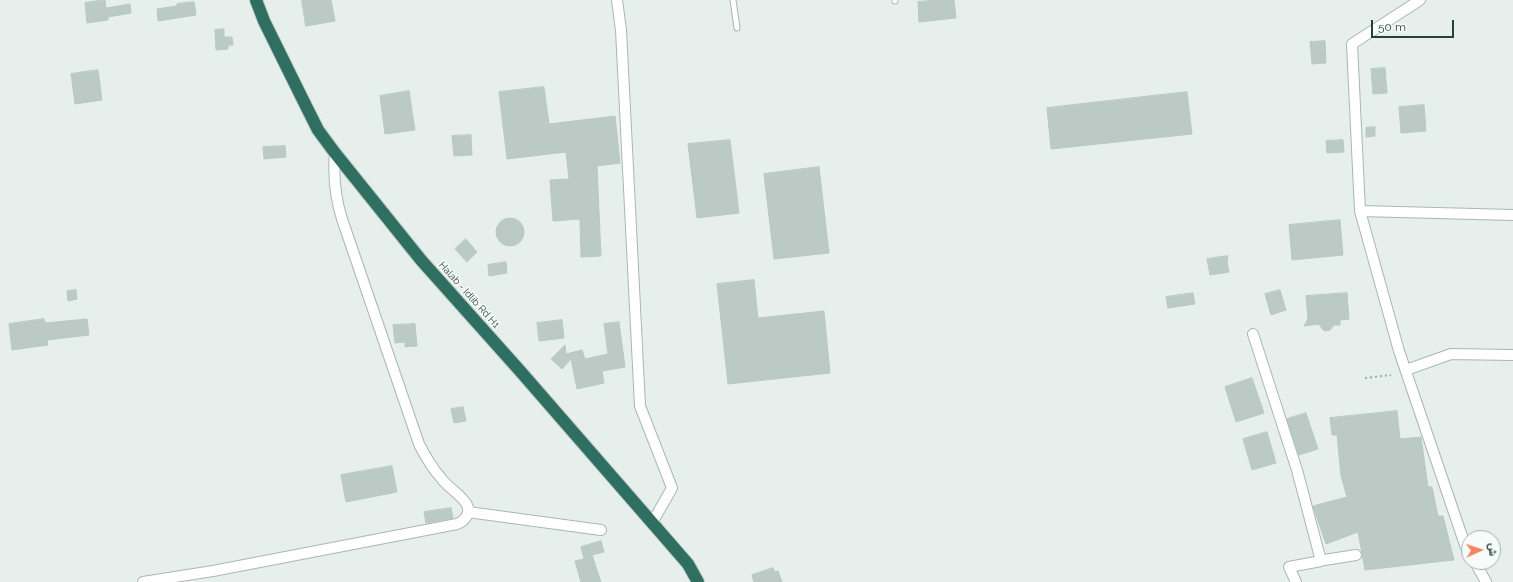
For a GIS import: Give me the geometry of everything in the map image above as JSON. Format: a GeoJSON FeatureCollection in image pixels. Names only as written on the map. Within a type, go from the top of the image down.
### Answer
{"type":"FeatureCollection","features":[{"type":"Feature","properties":{"kind":"highway","name":"Halab - Idlib Rd H1"},"geometry":{"type":"LineString","coordinates":[[256,0],[264,21],[300,96],[318,130],[335,153],[421,260],[521,372],[688,564],[698,582]]}},
{"type":"Feature","properties":{"kind":"street"},"geometry":{"type":"LineString","coordinates":[[617,0],[621,30],[640,406],[672,488],[652,523]]}},
{"type":"Feature","properties":{"kind":"street"},"geometry":{"type":"LineString","coordinates":[[1420,0],[1352,44],[1360,211],[1406,370],[1461,533]]}},
{"type":"Feature","properties":{"kind":"street"},"geometry":{"type":"LineString","coordinates":[[143,582],[213,571],[457,524],[462,522],[466,517],[468,506],[465,501],[441,478],[425,456],[420,444],[342,219],[334,180],[335,153]]}},
{"type":"Feature","properties":{"kind":"street"},"geometry":{"type":"LineString","coordinates":[[1360,211],[1513,215]]}},
{"type":"Feature","properties":{"kind":"street"},"geometry":{"type":"LineString","coordinates":[[1253,334],[1297,470],[1321,561],[1318,561]]}},
{"type":"Feature","properties":{"kind":"street"},"geometry":{"type":"LineString","coordinates":[[1406,370],[1451,354],[1513,355]]}},
{"type":"Feature","properties":{"kind":"street"},"geometry":{"type":"LineString","coordinates":[[468,512],[601,530]]}},
{"type":"Feature","properties":{"kind":"street"},"geometry":{"type":"LineString","coordinates":[[1296,582],[1289,567],[1356,555]]}},
{"type":"Feature","properties":{"kind":"street"},"geometry":{"type":"LineString","coordinates":[[1479,570],[1486,582]]}},
{"type":"Feature","properties":{"kind":"lane"},"geometry":{"type":"LineString","coordinates":[[733,0],[737,28]]}},
{"type":"Feature","properties":{"kind":"path"},"geometry":{"type":"LineString","coordinates":[[1365,378],[1391,375]]}},
{"type":"Feature","properties":{"kind":"building"},"geometry":{"type":"Polygon","coordinates":[[[105,0],[106,8],[130,4],[131,13],[108,17],[108,20],[87,23],[85,3],[105,0]]]}},
{"type":"Feature","properties":{"kind":"building"},"geometry":{"type":"Polygon","coordinates":[[[302,0],[331,0],[335,21],[306,26],[302,0]]]}},
{"type":"Feature","properties":{"kind":"building"},"geometry":{"type":"Polygon","coordinates":[[[954,0],[956,18],[919,22],[918,2],[954,0]]]}},
{"type":"Feature","properties":{"kind":"building"},"geometry":{"type":"Polygon","coordinates":[[[194,2],[196,15],[158,21],[157,9],[194,2]]]}},
{"type":"Feature","properties":{"kind":"building"},"geometry":{"type":"Polygon","coordinates":[[[224,29],[224,37],[232,37],[233,45],[228,45],[228,49],[216,50],[215,30],[224,29]]]}},
{"type":"Feature","properties":{"kind":"building"},"geometry":{"type":"Polygon","coordinates":[[[1325,41],[1326,63],[1312,64],[1310,42],[1325,41]]]}},
{"type":"Feature","properties":{"kind":"building"},"geometry":{"type":"Polygon","coordinates":[[[1385,68],[1387,93],[1373,94],[1371,69],[1385,68]]]}},
{"type":"Feature","properties":{"kind":"building"},"geometry":{"type":"Polygon","coordinates":[[[98,70],[102,100],[75,104],[71,74],[98,70]]]}},
{"type":"Feature","properties":{"kind":"building"},"geometry":{"type":"Polygon","coordinates":[[[544,87],[549,124],[615,116],[620,163],[597,166],[601,256],[581,257],[580,219],[553,221],[550,180],[569,179],[566,152],[507,159],[499,92],[544,87]]]}},
{"type":"Feature","properties":{"kind":"building"},"geometry":{"type":"Polygon","coordinates":[[[409,91],[415,130],[385,134],[380,96],[409,91]]]}},
{"type":"Feature","properties":{"kind":"building"},"geometry":{"type":"Polygon","coordinates":[[[1187,92],[1192,134],[1051,149],[1047,108],[1187,92]]]}},
{"type":"Feature","properties":{"kind":"building"},"geometry":{"type":"Polygon","coordinates":[[[1424,105],[1426,131],[1401,133],[1399,107],[1424,105]]]}},
{"type":"Feature","properties":{"kind":"building"},"geometry":{"type":"Polygon","coordinates":[[[1375,127],[1375,136],[1366,137],[1366,128],[1375,127]]]}},
{"type":"Feature","properties":{"kind":"building"},"geometry":{"type":"Polygon","coordinates":[[[471,135],[472,155],[454,156],[452,136],[471,135]]]}},
{"type":"Feature","properties":{"kind":"building"},"geometry":{"type":"Polygon","coordinates":[[[730,140],[739,213],[697,218],[688,144],[730,140]]]}},
{"type":"Feature","properties":{"kind":"building"},"geometry":{"type":"Polygon","coordinates":[[[1343,140],[1344,152],[1327,153],[1326,141],[1343,140]]]}},
{"type":"Feature","properties":{"kind":"building"},"geometry":{"type":"Polygon","coordinates":[[[285,146],[286,157],[264,159],[263,147],[285,146]]]}},
{"type":"Feature","properties":{"kind":"building"},"geometry":{"type":"Polygon","coordinates":[[[819,167],[829,253],[774,259],[764,174],[819,167]]]}},
{"type":"Feature","properties":{"kind":"building"},"geometry":{"type":"Polygon","coordinates":[[[510,218],[520,222],[524,232],[520,242],[510,246],[500,242],[496,232],[500,222],[510,218]]]}},
{"type":"Feature","properties":{"kind":"building"},"geometry":{"type":"Polygon","coordinates":[[[1340,220],[1343,255],[1292,260],[1289,225],[1340,220]]]}},
{"type":"Feature","properties":{"kind":"building"},"geometry":{"type":"Polygon","coordinates":[[[466,239],[477,252],[467,262],[455,249],[466,239]]]}},
{"type":"Feature","properties":{"kind":"building"},"geometry":{"type":"Polygon","coordinates":[[[1228,256],[1227,262],[1229,272],[1210,275],[1207,259],[1228,256]]]}},
{"type":"Feature","properties":{"kind":"building"},"geometry":{"type":"Polygon","coordinates":[[[506,262],[507,273],[489,276],[488,265],[506,262]]]}},
{"type":"Feature","properties":{"kind":"building"},"geometry":{"type":"Polygon","coordinates":[[[754,280],[758,318],[824,311],[830,373],[728,384],[717,284],[754,280]]]}},
{"type":"Feature","properties":{"kind":"building"},"geometry":{"type":"Polygon","coordinates":[[[76,290],[77,299],[68,301],[67,291],[76,290]]]}},
{"type":"Feature","properties":{"kind":"building"},"geometry":{"type":"Polygon","coordinates":[[[1280,290],[1286,310],[1271,315],[1265,294],[1280,290]]]}},
{"type":"Feature","properties":{"kind":"building"},"geometry":{"type":"Polygon","coordinates":[[[1193,293],[1195,304],[1168,308],[1166,297],[1193,293]]]}},
{"type":"Feature","properties":{"kind":"building"},"geometry":{"type":"Polygon","coordinates":[[[1347,293],[1349,319],[1340,320],[1340,325],[1334,325],[1330,330],[1326,331],[1323,330],[1319,324],[1304,326],[1308,319],[1306,296],[1347,293]]]}},
{"type":"Feature","properties":{"kind":"building"},"geometry":{"type":"Polygon","coordinates":[[[44,319],[45,323],[87,319],[89,335],[47,340],[48,345],[12,350],[9,324],[44,319]]]}},
{"type":"Feature","properties":{"kind":"building"},"geometry":{"type":"Polygon","coordinates":[[[562,320],[564,338],[539,341],[537,323],[562,320]]]}},
{"type":"Feature","properties":{"kind":"building"},"geometry":{"type":"Polygon","coordinates":[[[619,322],[625,367],[602,371],[604,383],[577,389],[571,359],[562,369],[551,359],[565,345],[566,354],[582,350],[585,359],[608,354],[604,324],[619,322]]]}},
{"type":"Feature","properties":{"kind":"building"},"geometry":{"type":"Polygon","coordinates":[[[415,324],[417,346],[405,347],[405,342],[395,343],[393,325],[415,324]]]}},
{"type":"Feature","properties":{"kind":"building"},"geometry":{"type":"Polygon","coordinates":[[[1252,378],[1264,413],[1236,422],[1225,387],[1252,378]]]}},
{"type":"Feature","properties":{"kind":"building"},"geometry":{"type":"Polygon","coordinates":[[[463,407],[466,421],[454,423],[451,409],[463,407]]]}},
{"type":"Feature","properties":{"kind":"building"},"geometry":{"type":"Polygon","coordinates":[[[1397,411],[1400,439],[1421,437],[1428,487],[1432,487],[1438,516],[1443,516],[1454,560],[1365,570],[1358,532],[1326,544],[1313,506],[1347,497],[1341,476],[1337,435],[1332,435],[1330,418],[1397,411]]]}},
{"type":"Feature","properties":{"kind":"building"},"geometry":{"type":"Polygon","coordinates":[[[1306,413],[1318,449],[1299,455],[1287,419],[1306,413]]]}},
{"type":"Feature","properties":{"kind":"building"},"geometry":{"type":"Polygon","coordinates":[[[1267,432],[1276,463],[1252,470],[1243,439],[1267,432]]]}},
{"type":"Feature","properties":{"kind":"building"},"geometry":{"type":"Polygon","coordinates":[[[392,466],[397,492],[346,502],[341,475],[392,466]]]}},
{"type":"Feature","properties":{"kind":"building"},"geometry":{"type":"Polygon","coordinates":[[[451,508],[453,518],[426,523],[424,512],[451,508]]]}},
{"type":"Feature","properties":{"kind":"building"},"geometry":{"type":"Polygon","coordinates":[[[601,541],[604,552],[592,555],[601,582],[581,582],[575,561],[584,559],[581,547],[601,541]]]}},
{"type":"Feature","properties":{"kind":"building"},"geometry":{"type":"Polygon","coordinates":[[[773,568],[775,572],[778,571],[782,582],[754,582],[752,575],[773,568]]]}}]}
